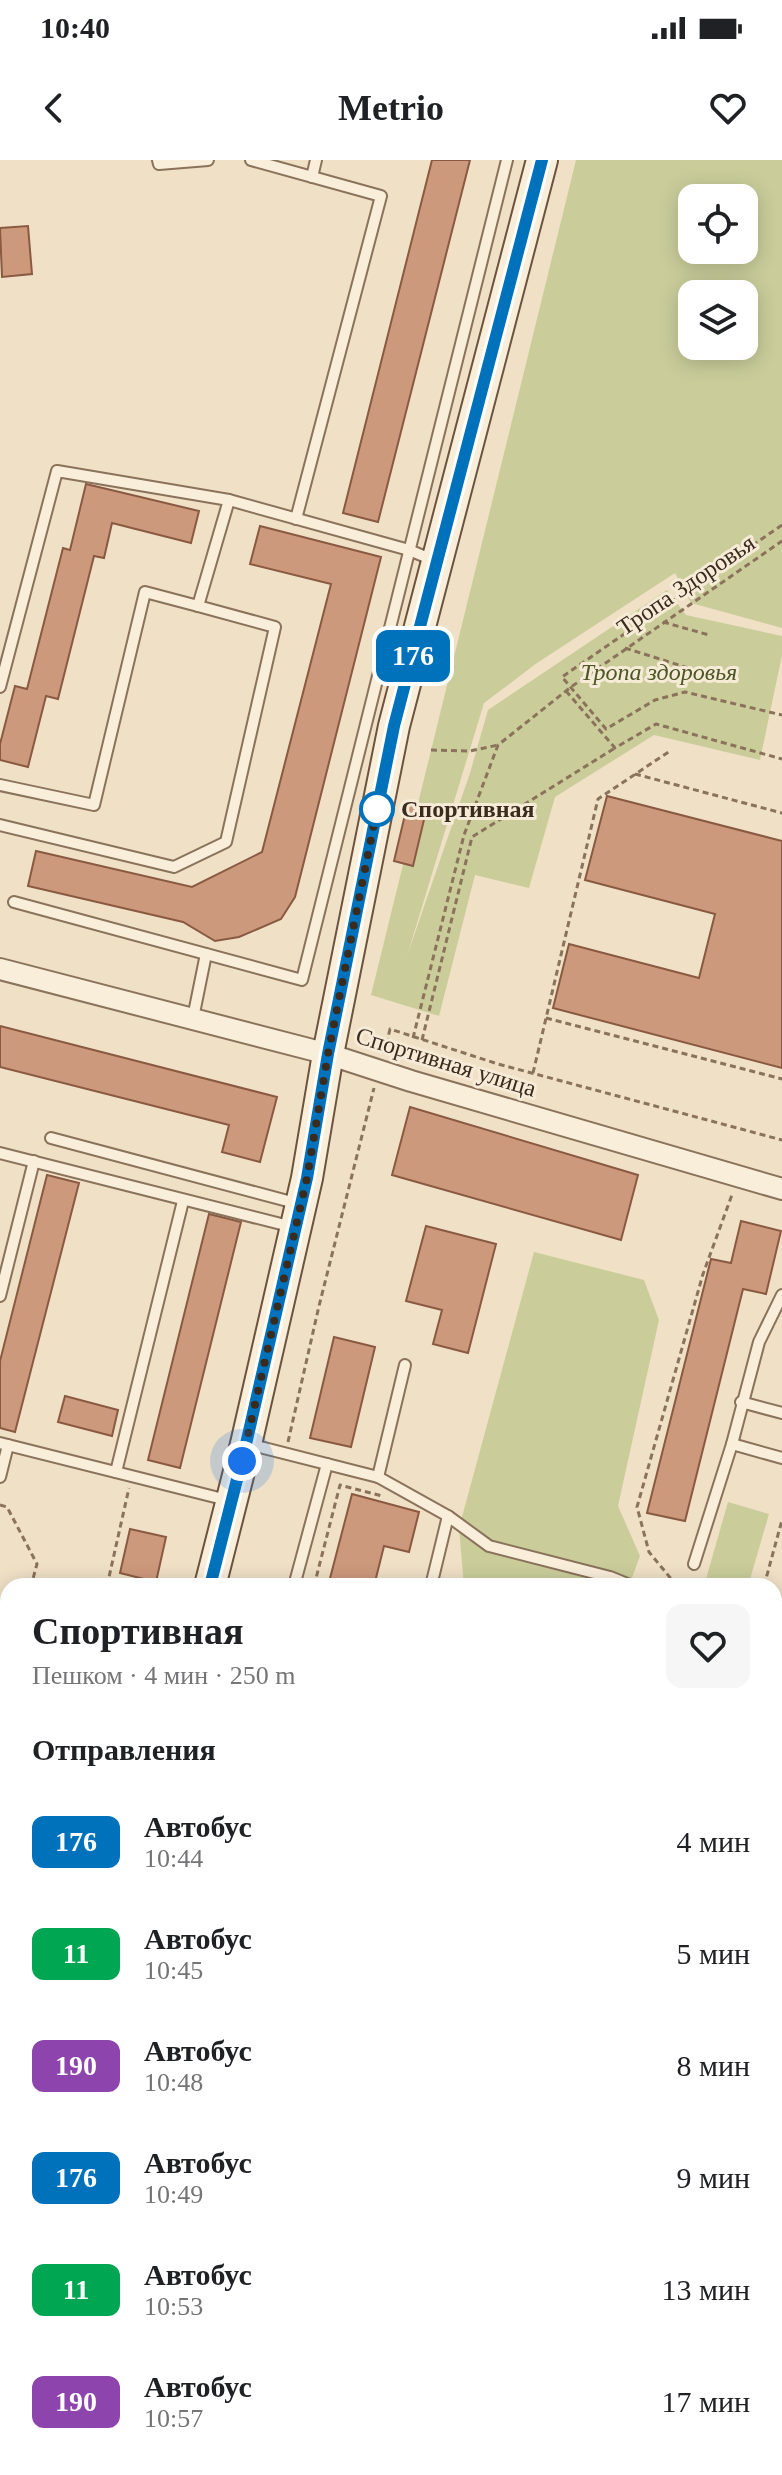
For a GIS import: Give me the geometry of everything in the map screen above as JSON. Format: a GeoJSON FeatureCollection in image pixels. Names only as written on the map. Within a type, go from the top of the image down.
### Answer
{"type":"FeatureCollection","features":[{"type":"Feature","properties":{"kind":"street"},"geometry":{"type":"LineString","coordinates":[[212,1578],[246,1444],[325,1086],[328,1054],[394,726],[423,556],[542,160]]}},
{"type":"Feature","properties":{"kind":"street","name":"Спортивная улица"},"geometry":{"type":"LineString","coordinates":[[0,969],[380,1068],[411,1081],[782,1189]]}},
{"type":"Feature","properties":{"kind":"lane"},"geometry":{"type":"LineString","coordinates":[[158,160],[159,164],[208,160]]}},
{"type":"Feature","properties":{"kind":"lane"},"geometry":{"type":"LineString","coordinates":[[251,160],[381,196],[296,519]]}},
{"type":"Feature","properties":{"kind":"lane"},"geometry":{"type":"LineString","coordinates":[[312,177],[316,160]]}},
{"type":"Feature","properties":{"kind":"lane"},"geometry":{"type":"LineString","coordinates":[[14,902],[302,980],[423,556],[507,160]]}},
{"type":"Feature","properties":{"kind":"lane"},"geometry":{"type":"LineString","coordinates":[[0,687],[57,471],[229,500],[423,556]]}},
{"type":"Feature","properties":{"kind":"lane"},"geometry":{"type":"LineString","coordinates":[[198,606],[229,500]]}},
{"type":"Feature","properties":{"kind":"lane"},"geometry":{"type":"LineString","coordinates":[[0,785],[94,805],[145,592],[275,627],[226,842],[174,867],[0,825]]}},
{"type":"Feature","properties":{"kind":"lane"},"geometry":{"type":"LineString","coordinates":[[193,1018],[206,954]]}},
{"type":"Feature","properties":{"kind":"lane"},"geometry":{"type":"LineString","coordinates":[[51,1138],[298,1216]]}},
{"type":"Feature","properties":{"kind":"lane"},"geometry":{"type":"LineString","coordinates":[[0,1153],[183,1201],[298,1216]]}},
{"type":"Feature","properties":{"kind":"lane"},"geometry":{"type":"LineString","coordinates":[[0,1296],[34,1161]]}},
{"type":"Feature","properties":{"kind":"lane"},"geometry":{"type":"LineString","coordinates":[[116,1472],[183,1201]]}},
{"type":"Feature","properties":{"kind":"lane"},"geometry":{"type":"LineString","coordinates":[[694,1564],[732,1444],[759,1342],[782,1295]]}},
{"type":"Feature","properties":{"kind":"lane"},"geometry":{"type":"LineString","coordinates":[[378,1477],[405,1365]]}},
{"type":"Feature","properties":{"kind":"lane"},"geometry":{"type":"LineString","coordinates":[[741,1402],[782,1413]]}},
{"type":"Feature","properties":{"kind":"lane"},"geometry":{"type":"LineString","coordinates":[[0,1477],[4,1444],[231,1501]]}},
{"type":"Feature","properties":{"kind":"lane"},"geometry":{"type":"LineString","coordinates":[[246,1444],[378,1477],[448,1516],[489,1546],[612,1578]]}},
{"type":"Feature","properties":{"kind":"lane"},"geometry":{"type":"LineString","coordinates":[[732,1444],[782,1458]]}},
{"type":"Feature","properties":{"kind":"lane"},"geometry":{"type":"LineString","coordinates":[[296,1578],[327,1464]]}},
{"type":"Feature","properties":{"kind":"lane"},"geometry":{"type":"LineString","coordinates":[[433,1578],[448,1516]]}},
{"type":"Feature","properties":{"kind":"path"},"geometry":{"type":"LineString","coordinates":[[782,525],[562,677],[606,729],[655,700],[685,692],[782,715]]}},
{"type":"Feature","properties":{"kind":"path","name":"Тропа Здоровья"},"geometry":{"type":"LineString","coordinates":[[498,745],[625,648],[782,541]]}},
{"type":"Feature","properties":{"kind":"path"},"geometry":{"type":"LineString","coordinates":[[663,622],[709,635]]}},
{"type":"Feature","properties":{"kind":"path"},"geometry":{"type":"LineString","coordinates":[[625,648],[701,672]]}},
{"type":"Feature","properties":{"kind":"path"},"geometry":{"type":"LineString","coordinates":[[566,691],[615,748]]}},
{"type":"Feature","properties":{"kind":"path"},"geometry":{"type":"LineString","coordinates":[[422,1040],[472,837],[656,724],[782,759]]}},
{"type":"Feature","properties":{"kind":"path"},"geometry":{"type":"LineString","coordinates":[[431,750],[470,751],[498,745]]}},
{"type":"Feature","properties":{"kind":"path"},"geometry":{"type":"LineString","coordinates":[[413,1038],[464,835],[498,745]]}},
{"type":"Feature","properties":{"kind":"path"},"geometry":{"type":"LineString","coordinates":[[533,1073],[598,799],[670,751]]}},
{"type":"Feature","properties":{"kind":"path"},"geometry":{"type":"LineString","coordinates":[[635,774],[782,813]]}},
{"type":"Feature","properties":{"kind":"path"},"geometry":{"type":"LineString","coordinates":[[546,1018],[782,1079]]}},
{"type":"Feature","properties":{"kind":"path"},"geometry":{"type":"LineString","coordinates":[[285,1454],[319,1306],[390,1029],[533,1073],[782,1140]]}},
{"type":"Feature","properties":{"kind":"path"},"geometry":{"type":"LineString","coordinates":[[670,1578],[649,1552],[637,1507],[703,1274],[738,1176]]}},
{"type":"Feature","properties":{"kind":"path"},"geometry":{"type":"LineString","coordinates":[[109,1578],[132,1476]]}},
{"type":"Feature","properties":{"kind":"path"},"geometry":{"type":"LineString","coordinates":[[316,1578],[340,1485],[383,1497]]}},
{"type":"Feature","properties":{"kind":"path"},"geometry":{"type":"LineString","coordinates":[[0,1505],[7,1507],[37,1564],[34,1578]]}},
{"type":"Feature","properties":{"kind":"path"},"geometry":{"type":"LineString","coordinates":[[766,1578],[782,1520]]}},
{"type":"Feature","properties":{"kind":"green space","name":"Тропа здоровья"},"geometry":{"type":"Polygon","coordinates":[[[576,160],[782,160],[782,628],[691,603],[675,573],[537,663],[484,703],[407,956],[470,773],[488,710],[667,590],[686,615],[782,636],[782,655],[760,760],[654,735],[555,797],[529,888],[475,875],[439,1016],[371,995],[576,160]]]}},
{"type":"Feature","properties":{"kind":"green space"},"geometry":{"type":"Polygon","coordinates":[[[534,1252],[644,1280],[659,1320],[618,1506],[640,1556],[632,1578],[463,1578],[459,1528],[534,1252]]]}},
{"type":"Feature","properties":{"kind":"green space"},"geometry":{"type":"Polygon","coordinates":[[[728,1502],[769,1514],[750,1578],[706,1578],[728,1502]]]}},
{"type":"Feature","properties":{"kind":"building"},"geometry":{"type":"Polygon","coordinates":[[[432,160],[470,160],[378,522],[343,513],[432,160]]]}},
{"type":"Feature","properties":{"kind":"building"},"geometry":{"type":"Polygon","coordinates":[[[28,226],[32,274],[2,277],[0,228],[28,226]]]}},
{"type":"Feature","properties":{"kind":"building"},"geometry":{"type":"Polygon","coordinates":[[[86,484],[199,511],[191,543],[112,523],[104,558],[94,556],[58,699],[46,696],[28,767],[0,760],[0,744],[15,686],[27,689],[63,548],[70,550],[86,484]]]}},
{"type":"Feature","properties":{"kind":"building"},"geometry":{"type":"Polygon","coordinates":[[[260,526],[381,557],[295,897],[281,919],[239,937],[215,941],[183,922],[28,886],[36,851],[192,887],[262,852],[331,584],[250,564],[260,526]]]}},
{"type":"Feature","properties":{"kind":"building"},"geometry":{"type":"Polygon","coordinates":[[[607,796],[782,841],[782,1068],[553,1008],[569,944],[699,978],[715,914],[585,880],[607,796]]]}},
{"type":"Feature","properties":{"kind":"building"},"geometry":{"type":"Polygon","coordinates":[[[408,802],[427,807],[413,866],[394,861],[408,802]]]}},
{"type":"Feature","properties":{"kind":"building"},"geometry":{"type":"Polygon","coordinates":[[[0,1026],[277,1097],[260,1162],[222,1152],[229,1125],[0,1067],[0,1026]]]}},
{"type":"Feature","properties":{"kind":"building"},"geometry":{"type":"Polygon","coordinates":[[[410,1107],[638,1175],[621,1240],[392,1175],[410,1107]]]}},
{"type":"Feature","properties":{"kind":"building"},"geometry":{"type":"Polygon","coordinates":[[[47,1175],[79,1183],[15,1432],[0,1428],[0,1361],[47,1175]]]}},
{"type":"Feature","properties":{"kind":"building"},"geometry":{"type":"Polygon","coordinates":[[[209,1214],[241,1222],[180,1468],[148,1460],[209,1214]]]}},
{"type":"Feature","properties":{"kind":"building"},"geometry":{"type":"Polygon","coordinates":[[[741,1221],[781,1231],[766,1294],[743,1289],[685,1521],[647,1513],[711,1259],[731,1263],[741,1221]]]}},
{"type":"Feature","properties":{"kind":"building"},"geometry":{"type":"Polygon","coordinates":[[[426,1226],[496,1244],[468,1353],[433,1344],[442,1310],[406,1301],[426,1226]]]}},
{"type":"Feature","properties":{"kind":"building"},"geometry":{"type":"Polygon","coordinates":[[[334,1337],[375,1347],[351,1447],[310,1438],[334,1337]]]}},
{"type":"Feature","properties":{"kind":"building"},"geometry":{"type":"Polygon","coordinates":[[[65,1396],[118,1410],[112,1436],[58,1422],[65,1396]]]}},
{"type":"Feature","properties":{"kind":"building"},"geometry":{"type":"Polygon","coordinates":[[[352,1494],[419,1512],[409,1552],[384,1546],[376,1578],[330,1578],[352,1494]]]}},
{"type":"Feature","properties":{"kind":"building"},"geometry":{"type":"Polygon","coordinates":[[[130,1529],[166,1537],[157,1578],[120,1573],[130,1529]]]}},
{"type":"Feature","properties":{"kind":"bus line","name":"176"},"geometry":{"type":"LineString","coordinates":[[212,1578],[307,1178],[328,1054],[394,726],[542,160]]}},
{"type":"Feature","properties":{"kind":"place","name":"Спортивная"},"geometry":{"type":"Point","coordinates":[377,809]}},
{"type":"Feature","properties":{"kind":"route"},"geometry":{"type":"LineString","coordinates":[[242,1461],[307,1178],[328,1054],[377,809]]}}]}
